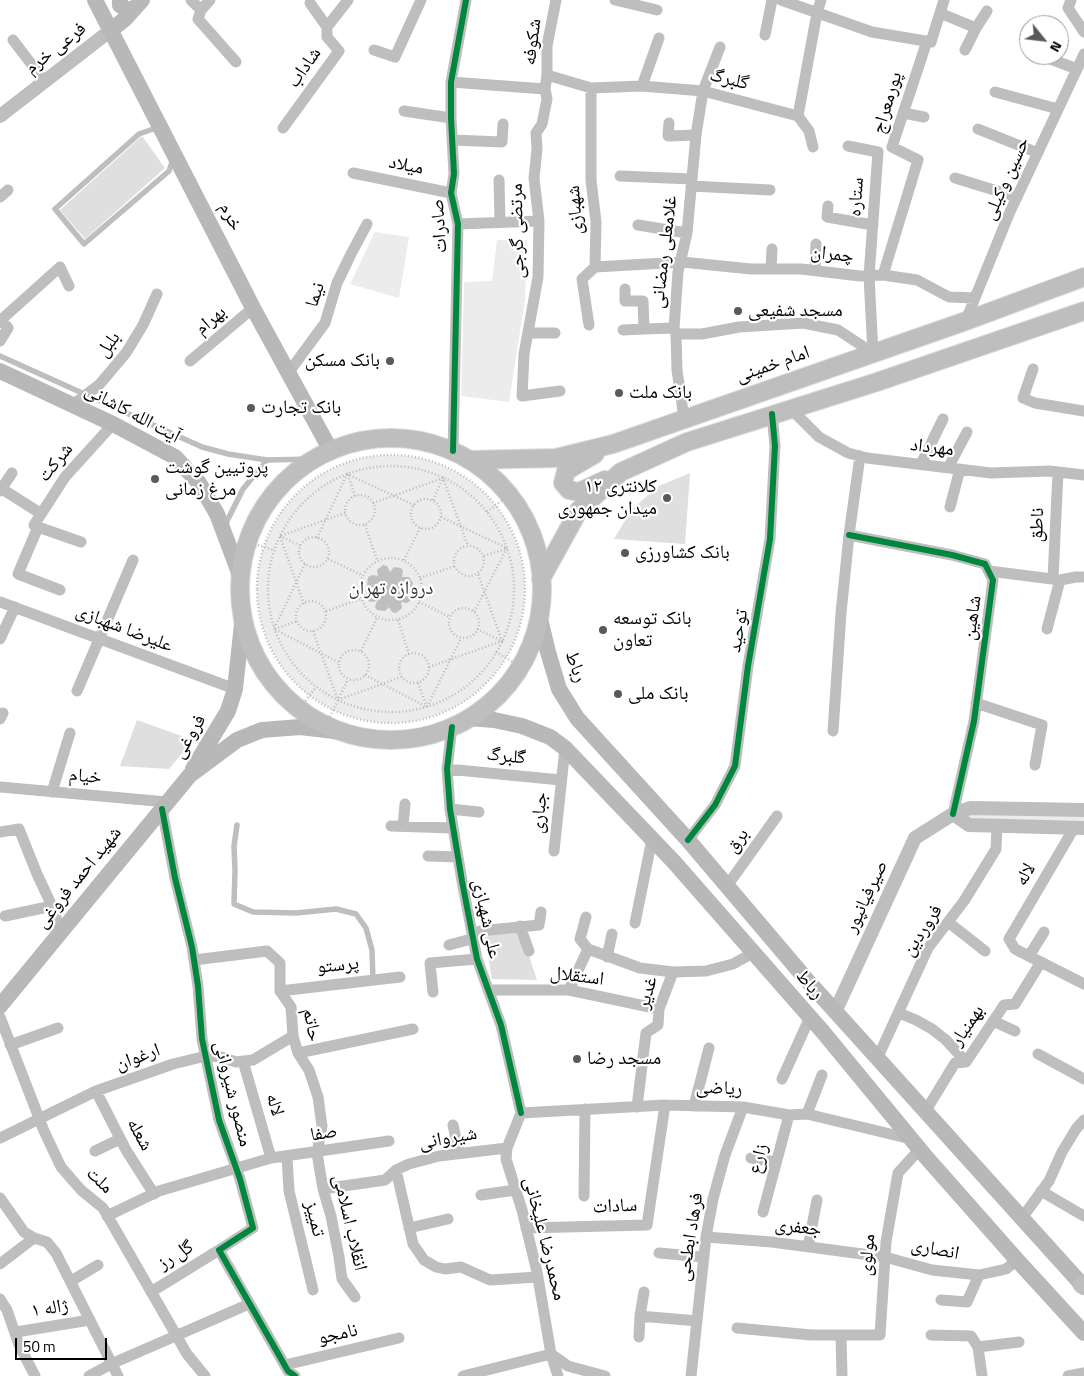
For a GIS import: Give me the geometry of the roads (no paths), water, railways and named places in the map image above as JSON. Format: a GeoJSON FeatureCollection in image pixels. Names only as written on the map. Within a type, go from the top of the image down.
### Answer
{"type":"FeatureCollection","features":[{"type":"Feature","properties":{"kind":"main road"},"geometry":{"type":"LineString","coordinates":[[120,0],[120,5],[127,10],[139,4]]}},
{"type":"Feature","properties":{"kind":"main road","name":"خرم"},"geometry":{"type":"LineString","coordinates":[[102,3],[111,30],[253,308],[331,451]]}},
{"type":"Feature","properties":{"kind":"main road"},"geometry":{"type":"LineString","coordinates":[[111,30],[139,4]]}},
{"type":"Feature","properties":{"kind":"main road","name":"امام خمینی"},"geometry":{"type":"LineString","coordinates":[[469,460],[556,458],[613,444],[1084,277]]}},
{"type":"Feature","properties":{"kind":"main road"},"geometry":{"type":"LineString","coordinates":[[613,444],[566,471],[563,483],[569,490],[578,492],[687,442],[877,382],[1084,310]]}},
{"type":"Feature","properties":{"kind":"main road","name":"آیت الله کاشانی"},"geometry":{"type":"LineString","coordinates":[[0,370],[74,404],[175,457],[199,483],[217,514],[241,578]]}},
{"type":"Feature","properties":{"kind":"main road"},"geometry":{"type":"LineString","coordinates":[[383,438],[419,440],[453,451],[469,460],[498,482],[503,501],[520,510],[528,526],[537,552],[541,579],[539,615],[528,649],[513,661],[497,695],[468,718],[452,727],[416,738],[398,740],[379,739],[343,732],[330,718],[304,702],[285,697],[262,668],[253,651],[242,615],[241,578],[243,560],[256,544],[263,509],[274,494],[300,469],[315,459],[357,442],[383,438]]}},
{"type":"Feature","properties":{"kind":"main road"},"geometry":{"type":"LineString","coordinates":[[541,579],[579,510],[621,472]]}},
{"type":"Feature","properties":{"kind":"main road","name":"فروغی"},"geometry":{"type":"LineString","coordinates":[[190,775],[228,711],[235,689],[242,615]]}},
{"type":"Feature","properties":{"kind":"main road","name":"رباط"},"geometry":{"type":"LineString","coordinates":[[539,615],[559,689],[577,718],[688,840],[835,1012],[1083,1285]]}},
{"type":"Feature","properties":{"kind":"main road","name":"رباط"},"geometry":{"type":"LineString","coordinates":[[468,718],[494,720],[522,726],[550,737],[565,748],[652,839],[753,952],[1017,1260],[1084,1332]]}},
{"type":"Feature","properties":{"kind":"main road"},"geometry":{"type":"LineString","coordinates":[[220,725],[230,729],[234,738],[233,743]]}},
{"type":"Feature","properties":{"kind":"main road","name":"فروغی"},"geometry":{"type":"LineString","coordinates":[[190,775],[233,743],[262,730],[300,726],[343,732]]}},
{"type":"Feature","properties":{"kind":"main road","name":"شهید احمد فروغی"},"geometry":{"type":"LineString","coordinates":[[0,1006],[190,775]]}},
{"type":"Feature","properties":{"kind":"main road"},"geometry":{"type":"LineString","coordinates":[[823,1032],[835,1012]]}},
{"type":"Feature","properties":{"kind":"street"},"geometry":{"type":"LineString","coordinates":[[191,0],[202,10]]}},
{"type":"Feature","properties":{"kind":"street"},"geometry":{"type":"LineString","coordinates":[[210,0],[202,10],[198,20],[236,62]]}},
{"type":"Feature","properties":{"kind":"street"},"geometry":{"type":"LineString","coordinates":[[327,27],[348,0]]}},
{"type":"Feature","properties":{"kind":"street"},"geometry":{"type":"LineString","coordinates":[[374,50],[395,57],[421,0]]}},
{"type":"Feature","properties":{"kind":"street","name":"صادرات"},"geometry":{"type":"LineString","coordinates":[[453,451],[458,224],[451,192],[454,174],[451,82],[466,0]]}},
{"type":"Feature","properties":{"kind":"street","name":"شکوفه"},"geometry":{"type":"LineString","coordinates":[[545,89],[547,46],[556,0]]}},
{"type":"Feature","properties":{"kind":"street"},"geometry":{"type":"LineString","coordinates":[[615,0],[658,10]]}},
{"type":"Feature","properties":{"kind":"street"},"geometry":{"type":"LineString","coordinates":[[765,35],[772,0]]}},
{"type":"Feature","properties":{"kind":"street"},"geometry":{"type":"LineString","coordinates":[[781,0],[872,32],[929,42]]}},
{"type":"Feature","properties":{"kind":"street"},"geometry":{"type":"LineString","coordinates":[[813,147],[808,131],[798,116],[821,0]]}},
{"type":"Feature","properties":{"kind":"street","name":"پورمعراج"},"geometry":{"type":"LineString","coordinates":[[883,275],[918,160],[892,147],[944,0]]}},
{"type":"Feature","properties":{"kind":"street"},"geometry":{"type":"LineString","coordinates":[[1071,0],[1068,8],[1084,32]]}},
{"type":"Feature","properties":{"kind":"street","name":"شاداب"},"geometry":{"type":"LineString","coordinates":[[283,128],[338,50],[327,37],[327,27],[310,3]]}},
{"type":"Feature","properties":{"kind":"street"},"geometry":{"type":"LineString","coordinates":[[965,50],[987,11]]}},
{"type":"Feature","properties":{"kind":"street"},"geometry":{"type":"LineString","coordinates":[[940,13],[976,28]]}},
{"type":"Feature","properties":{"kind":"street","name":"فرعی خرم"},"geometry":{"type":"LineString","coordinates":[[0,116],[111,30]]}},
{"type":"Feature","properties":{"kind":"street"},"geometry":{"type":"LineString","coordinates":[[642,86],[660,38]]}},
{"type":"Feature","properties":{"kind":"street"},"geometry":{"type":"LineString","coordinates":[[13,40],[45,82]]}},
{"type":"Feature","properties":{"kind":"street","name":"غلامعلی رمضانی"},"geometry":{"type":"LineString","coordinates":[[684,418],[677,370],[675,331],[678,272],[682,262],[687,233],[696,135],[703,91],[720,47]]}},
{"type":"Feature","properties":{"kind":"street","name":"حسین وکیلی"},"geometry":{"type":"LineString","coordinates":[[966,320],[1018,197],[1084,54]]}},
{"type":"Feature","properties":{"kind":"street"},"geometry":{"type":"LineString","coordinates":[[1066,65],[1077,69]]}},
{"type":"Feature","properties":{"kind":"street","name":"گلبرگ"},"geometry":{"type":"LineString","coordinates":[[547,75],[591,88],[642,86],[703,91],[798,116]]}},
{"type":"Feature","properties":{"kind":"street"},"geometry":{"type":"LineString","coordinates":[[451,82],[545,89]]}},
{"type":"Feature","properties":{"kind":"street","name":"شهبازی"},"geometry":{"type":"LineString","coordinates":[[589,325],[582,279],[594,267],[596,222],[591,180],[591,88]]}},
{"type":"Feature","properties":{"kind":"street","name":"مرتضی گرجی"},"geometry":{"type":"LineString","coordinates":[[545,89],[547,99],[542,124],[536,133],[537,149],[534,178],[539,220],[538,277],[524,354],[522,396],[560,391]]}},
{"type":"Feature","properties":{"kind":"street"},"geometry":{"type":"LineString","coordinates":[[995,92],[1058,109]]}},
{"type":"Feature","properties":{"kind":"street"},"geometry":{"type":"LineString","coordinates":[[404,111],[451,118]]}},
{"type":"Feature","properties":{"kind":"street"},"geometry":{"type":"LineString","coordinates":[[903,114],[924,117]]}},
{"type":"Feature","properties":{"kind":"street"},"geometry":{"type":"LineString","coordinates":[[669,123],[668,136],[696,135]]}},
{"type":"Feature","properties":{"kind":"street"},"geometry":{"type":"LineString","coordinates":[[452,140],[502,142],[503,124]]}},
{"type":"Feature","properties":{"kind":"street"},"geometry":{"type":"LineString","coordinates":[[978,129],[1038,153]]}},
{"type":"Feature","properties":{"kind":"street","name":"ستاره"},"geometry":{"type":"LineString","coordinates":[[848,146],[878,152],[869,276],[874,353]]}},
{"type":"Feature","properties":{"kind":"street","name":"میلاد"},"geometry":{"type":"LineString","coordinates":[[353,173],[451,192]]}},
{"type":"Feature","properties":{"kind":"street"},"geometry":{"type":"LineString","coordinates":[[620,176],[770,190]]}},
{"type":"Feature","properties":{"kind":"street"},"geometry":{"type":"LineString","coordinates":[[955,178],[1018,197]]}},
{"type":"Feature","properties":{"kind":"street"},"geometry":{"type":"LineString","coordinates":[[499,180],[500,221]]}},
{"type":"Feature","properties":{"kind":"street"},"geometry":{"type":"LineString","coordinates":[[828,206],[827,217],[873,225]]}},
{"type":"Feature","properties":{"kind":"street"},"geometry":{"type":"LineString","coordinates":[[458,224],[539,220]]}},
{"type":"Feature","properties":{"kind":"street","name":"نیما"},"geometry":{"type":"LineString","coordinates":[[289,372],[325,322],[337,283],[367,224]]}},
{"type":"Feature","properties":{"kind":"street"},"geometry":{"type":"LineString","coordinates":[[638,225],[687,233]]}},
{"type":"Feature","properties":{"kind":"street"},"geometry":{"type":"LineString","coordinates":[[815,270],[816,244]]}},
{"type":"Feature","properties":{"kind":"street"},"geometry":{"type":"LineString","coordinates":[[771,269],[772,249]]}},
{"type":"Feature","properties":{"kind":"street","name":"چمران"},"geometry":{"type":"LineString","coordinates":[[594,267],[682,262],[742,268],[815,270],[869,276],[883,275],[917,280],[949,297],[974,298]]}},
{"type":"Feature","properties":{"kind":"street"},"geometry":{"type":"LineString","coordinates":[[0,341],[8,328],[1,320],[60,266],[69,286]]}},
{"type":"Feature","properties":{"kind":"street"},"geometry":{"type":"LineString","coordinates":[[625,289],[625,301],[643,301],[644,329]]}},
{"type":"Feature","properties":{"kind":"street","name":"بلبل"},"geometry":{"type":"LineString","coordinates":[[74,404],[99,385],[126,353],[143,325],[157,294]]}},
{"type":"Feature","properties":{"kind":"street","name":"بهرام"},"geometry":{"type":"LineString","coordinates":[[190,361],[253,308]]}},
{"type":"Feature","properties":{"kind":"street"},"geometry":{"type":"LineString","coordinates":[[623,330],[644,329],[702,334],[739,328],[803,324],[838,330],[874,353]]}},
{"type":"Feature","properties":{"kind":"street"},"geometry":{"type":"LineString","coordinates":[[528,333],[555,333]]}},
{"type":"Feature","properties":{"kind":"street"},"geometry":{"type":"LineString","coordinates":[[1033,369],[1023,398],[1035,403],[1084,411]]}},
{"type":"Feature","properties":{"kind":"street","name":"مهرداد"},"geometry":{"type":"LineString","coordinates":[[792,409],[819,437],[848,453],[860,456],[991,473],[1058,472],[1084,475]]}},
{"type":"Feature","properties":{"kind":"street","name":"توحید"},"geometry":{"type":"LineString","coordinates":[[688,840],[715,805],[735,766],[748,666],[770,539],[775,446],[772,414]]}},
{"type":"Feature","properties":{"kind":"street"},"geometry":{"type":"LineString","coordinates":[[920,464],[943,418]]}},
{"type":"Feature","properties":{"kind":"street","name":"شرکت"},"geometry":{"type":"LineString","coordinates":[[38,527],[34,525],[40,513],[65,477],[113,424]]}},
{"type":"Feature","properties":{"kind":"street"},"geometry":{"type":"LineString","coordinates":[[948,468],[967,432]]}},
{"type":"Feature","properties":{"kind":"street"},"geometry":{"type":"LineString","coordinates":[[833,731],[841,613],[849,534],[860,456]]}},
{"type":"Feature","properties":{"kind":"street"},"geometry":{"type":"LineString","coordinates":[[950,508],[960,469]]}},
{"type":"Feature","properties":{"kind":"street","name":"ناطق"},"geometry":{"type":"LineString","coordinates":[[1048,629],[1056,580],[1058,472]]}},
{"type":"Feature","properties":{"kind":"street"},"geometry":{"type":"LineString","coordinates":[[12,473],[1,490],[40,513]]}},
{"type":"Feature","properties":{"kind":"street"},"geometry":{"type":"LineString","coordinates":[[60,590],[18,574],[38,527],[81,542]]}},
{"type":"Feature","properties":{"kind":"street","name":"شاهین"},"geometry":{"type":"LineString","coordinates":[[849,534],[952,555],[985,564],[993,580],[974,721],[953,814]]}},
{"type":"Feature","properties":{"kind":"street"},"geometry":{"type":"LineString","coordinates":[[77,691],[133,560]]}},
{"type":"Feature","properties":{"kind":"street"},"geometry":{"type":"LineString","coordinates":[[989,571],[1056,580],[1084,577]]}},
{"type":"Feature","properties":{"kind":"street","name":"علیرضا شهبازی"},"geometry":{"type":"LineString","coordinates":[[0,602],[235,689]]}},
{"type":"Feature","properties":{"kind":"street"},"geometry":{"type":"LineString","coordinates":[[0,639],[15,607]]}},
{"type":"Feature","properties":{"kind":"street"},"geometry":{"type":"LineString","coordinates":[[976,703],[1042,725],[1035,765]]}},
{"type":"Feature","properties":{"kind":"street","name":"علی شهبازی"},"geometry":{"type":"LineString","coordinates":[[452,727],[447,769],[450,809],[462,881],[478,959],[501,1025],[522,1113]]}},
{"type":"Feature","properties":{"kind":"street"},"geometry":{"type":"LineString","coordinates":[[52,792],[70,733]]}},
{"type":"Feature","properties":{"kind":"street","name":"جباری"},"geometry":{"type":"LineString","coordinates":[[554,851],[565,748]]}},
{"type":"Feature","properties":{"kind":"street","name":"گلبرگ"},"geometry":{"type":"LineString","coordinates":[[447,769],[561,780]]}},
{"type":"Feature","properties":{"kind":"street","name":"خیام"},"geometry":{"type":"LineString","coordinates":[[0,787],[164,806]]}},
{"type":"Feature","properties":{"kind":"street"},"geometry":{"type":"LineString","coordinates":[[406,804],[397,826],[453,828]]}},
{"type":"Feature","properties":{"kind":"street","name":"منصور شیروانی"},"geometry":{"type":"LineString","coordinates":[[164,806],[175,878],[194,960],[202,1039],[219,1120],[254,1228],[219,1250]]}},
{"type":"Feature","properties":{"kind":"street","name":"صیرفیانپور"},"geometry":{"type":"LineString","coordinates":[[835,1012],[915,838],[953,814],[970,808],[1084,810]]}},
{"type":"Feature","properties":{"kind":"street"},"geometry":{"type":"LineString","coordinates":[[450,809],[479,812]]}},
{"type":"Feature","properties":{"kind":"street"},"geometry":{"type":"LineString","coordinates":[[953,814],[969,825],[1079,828]]}},
{"type":"Feature","properties":{"kind":"street","name":"برق"},"geometry":{"type":"LineString","coordinates":[[727,886],[777,816]]}},
{"type":"Feature","properties":{"kind":"street","name":"فروردین"},"geometry":{"type":"LineString","coordinates":[[877,1059],[928,948],[969,894],[996,849],[997,826]]}},
{"type":"Feature","properties":{"kind":"street","name":"لاله"},"geometry":{"type":"LineString","coordinates":[[1029,956],[1015,949],[1009,939],[1079,828]]}},
{"type":"Feature","properties":{"kind":"street"},"geometry":{"type":"LineString","coordinates":[[0,832],[19,829],[52,906],[60,932]]}},
{"type":"Feature","properties":{"kind":"street"},"geometry":{"type":"LineString","coordinates":[[635,923],[652,839]]}},
{"type":"Feature","properties":{"kind":"street"},"geometry":{"type":"LineString","coordinates":[[428,856],[458,857]]}},
{"type":"Feature","properties":{"kind":"street"},"geometry":{"type":"LineString","coordinates":[[5,916],[52,906]]}},
{"type":"Feature","properties":{"kind":"street"},"geometry":{"type":"LineString","coordinates":[[450,945],[474,938],[480,931],[539,925],[541,912]]}},
{"type":"Feature","properties":{"kind":"street"},"geometry":{"type":"LineString","coordinates":[[569,990],[588,949],[580,939],[586,917]]}},
{"type":"Feature","properties":{"kind":"street"},"geometry":{"type":"LineString","coordinates":[[948,922],[985,952]]}},
{"type":"Feature","properties":{"kind":"street"},"geometry":{"type":"LineString","coordinates":[[520,926],[529,951]]}},
{"type":"Feature","properties":{"kind":"street"},"geometry":{"type":"LineString","coordinates":[[1044,932],[1029,956],[1084,984]]}},
{"type":"Feature","properties":{"kind":"street"},"geometry":{"type":"LineString","coordinates":[[607,957],[612,934]]}},
{"type":"Feature","properties":{"kind":"street","name":"غدیر"},"geometry":{"type":"LineString","coordinates":[[588,949],[640,968],[673,972],[706,971],[733,964],[753,952]]}},
{"type":"Feature","properties":{"kind":"street","name":"حاتم"},"geometry":{"type":"LineString","coordinates":[[194,960],[267,951],[280,963],[280,990],[291,1007],[292,1036],[298,1053],[309,1070],[318,1097],[322,1126],[317,1153]]}},
{"type":"Feature","properties":{"kind":"street"},"geometry":{"type":"LineString","coordinates":[[433,992],[430,963],[478,959]]}},
{"type":"Feature","properties":{"kind":"street","name":"بهمنیار"},"geometry":{"type":"LineString","coordinates":[[925,1112],[955,1063],[966,1062],[1004,1005],[1015,1004],[1041,962]]}},
{"type":"Feature","properties":{"kind":"street","name":"غدیر"},"geometry":{"type":"LineString","coordinates":[[637,1107],[646,1033],[658,1025],[659,1009],[673,972]]}},
{"type":"Feature","properties":{"kind":"street","name":"پرستو"},"geometry":{"type":"LineString","coordinates":[[280,990],[400,977]]}},
{"type":"Feature","properties":{"kind":"street","name":"استقلال"},"geometry":{"type":"LineString","coordinates":[[490,990],[569,990],[659,1009]]}},
{"type":"Feature","properties":{"kind":"street"},"geometry":{"type":"LineString","coordinates":[[899,1013],[932,1029],[946,1040],[966,1062]]}},
{"type":"Feature","properties":{"kind":"street","name":"ملت"},"geometry":{"type":"LineString","coordinates":[[0,1017],[39,1118],[61,1167],[81,1190],[103,1208],[177,1335]]}},
{"type":"Feature","properties":{"kind":"street"},"geometry":{"type":"LineString","coordinates":[[782,1079],[810,1017]]}},
{"type":"Feature","properties":{"kind":"street"},"geometry":{"type":"LineString","coordinates":[[993,1021],[1015,1031]]}},
{"type":"Feature","properties":{"kind":"street"},"geometry":{"type":"LineString","coordinates":[[10,1045],[58,1028]]}},
{"type":"Feature","properties":{"kind":"street"},"geometry":{"type":"LineString","coordinates":[[298,1053],[413,1029]]}},
{"type":"Feature","properties":{"kind":"street","name":"ارغوان"},"geometry":{"type":"LineString","coordinates":[[0,1138],[96,1092],[173,1064],[206,1056],[236,1062],[253,1060],[292,1036]]}},
{"type":"Feature","properties":{"kind":"street"},"geometry":{"type":"LineString","coordinates":[[694,1106],[709,1048]]}},
{"type":"Feature","properties":{"kind":"street"},"geometry":{"type":"LineString","coordinates":[[1038,1054],[1084,1079]]}},
{"type":"Feature","properties":{"kind":"street","name":"لاله"},"geometry":{"type":"LineString","coordinates":[[243,1061],[271,1158]]}},
{"type":"Feature","properties":{"kind":"street"},"geometry":{"type":"LineString","coordinates":[[807,1114],[822,1075]]}},
{"type":"Feature","properties":{"kind":"street","name":"شعله"},"geometry":{"type":"LineString","coordinates":[[96,1092],[120,1139],[154,1194]]}},
{"type":"Feature","properties":{"kind":"street","name":"ریاضی"},"geometry":{"type":"LineString","coordinates":[[522,1113],[665,1105],[743,1107],[789,1116],[807,1114],[916,1144]]}},
{"type":"Feature","properties":{"kind":"street","name":"سادات"},"geometry":{"type":"LineString","coordinates":[[526,1228],[647,1225],[665,1105]]}},
{"type":"Feature","properties":{"kind":"street","name":"فرهاد ابطحی"},"geometry":{"type":"LineString","coordinates":[[691,1376],[712,1199],[725,1155],[743,1107]]}},
{"type":"Feature","properties":{"kind":"street"},"geometry":{"type":"LineString","coordinates":[[584,1196],[585,1110]]}},
{"type":"Feature","properties":{"kind":"street","name":"محمدرضا علیخانی"},"geometry":{"type":"LineString","coordinates":[[522,1113],[507,1148],[506,1159],[538,1278],[551,1354],[558,1376]]}},
{"type":"Feature","properties":{"kind":"street","name":"زارع"},"geometry":{"type":"LineString","coordinates":[[762,1212],[789,1116]]}},
{"type":"Feature","properties":{"kind":"street"},"geometry":{"type":"LineString","coordinates":[[1022,1218],[1049,1181],[1062,1152],[1084,1120]]}},
{"type":"Feature","properties":{"kind":"street"},"geometry":{"type":"LineString","coordinates":[[453,1125],[459,1153]]}},
{"type":"Feature","properties":{"kind":"street"},"geometry":{"type":"LineString","coordinates":[[95,1151],[120,1139]]}},
{"type":"Feature","properties":{"kind":"street","name":"صفا"},"geometry":{"type":"LineString","coordinates":[[236,1169],[271,1158],[317,1153],[389,1141]]}},
{"type":"Feature","properties":{"kind":"street","name":"مولوی"},"geometry":{"type":"LineString","coordinates":[[736,1328],[811,1335],[880,1335],[885,1257],[898,1173],[916,1144]]}},
{"type":"Feature","properties":{"kind":"street","name":"شیروانی"},"geometry":{"type":"LineString","coordinates":[[323,1189],[385,1180],[396,1170],[439,1156],[507,1148]]}},
{"type":"Feature","properties":{"kind":"street","name":"انقلاب اسلامی"},"geometry":{"type":"LineString","coordinates":[[317,1153],[323,1189],[333,1224],[342,1279],[355,1296]]}},
{"type":"Feature","properties":{"kind":"street","name":"تمییز"},"geometry":{"type":"LineString","coordinates":[[287,1157],[289,1191],[313,1290]]}},
{"type":"Feature","properties":{"kind":"street"},"geometry":{"type":"LineString","coordinates":[[751,1158],[776,1162]]}},
{"type":"Feature","properties":{"kind":"street"},"geometry":{"type":"LineString","coordinates":[[107,1216],[154,1194],[236,1169]]}},
{"type":"Feature","properties":{"kind":"street"},"geometry":{"type":"LineString","coordinates":[[396,1170],[413,1244],[424,1260],[445,1269],[461,1267],[490,1280],[538,1278]]}},
{"type":"Feature","properties":{"kind":"street"},"geometry":{"type":"LineString","coordinates":[[481,1195],[515,1190]]}},
{"type":"Feature","properties":{"kind":"street"},"geometry":{"type":"LineString","coordinates":[[1041,1191],[1084,1216]]}},
{"type":"Feature","properties":{"kind":"street"},"geometry":{"type":"LineString","coordinates":[[0,1198],[24,1232],[34,1238],[48,1242],[56,1252],[118,1376]]}},
{"type":"Feature","properties":{"kind":"street"},"geometry":{"type":"LineString","coordinates":[[808,1246],[817,1200]]}},
{"type":"Feature","properties":{"kind":"street"},"geometry":{"type":"LineString","coordinates":[[410,1228],[448,1218]]}},
{"type":"Feature","properties":{"kind":"street","name":"جعفری"},"geometry":{"type":"LineString","coordinates":[[706,1237],[808,1246],[885,1257]]}},
{"type":"Feature","properties":{"kind":"street"},"geometry":{"type":"LineString","coordinates":[[0,1264],[34,1238]]}},
{"type":"Feature","properties":{"kind":"street"},"geometry":{"type":"LineString","coordinates":[[219,1250],[288,1371],[295,1376]]}},
{"type":"Feature","properties":{"kind":"street","name":"گل رز"},"geometry":{"type":"LineString","coordinates":[[151,1292],[219,1250]]}},
{"type":"Feature","properties":{"kind":"street"},"geometry":{"type":"LineString","coordinates":[[659,1253],[704,1257]]}},
{"type":"Feature","properties":{"kind":"street","name":"انصاری"},"geometry":{"type":"LineString","coordinates":[[885,1257],[932,1270],[979,1275],[1006,1269],[1017,1260]]}},
{"type":"Feature","properties":{"kind":"street"},"geometry":{"type":"LineString","coordinates":[[71,1281],[98,1265]]}},
{"type":"Feature","properties":{"kind":"street","name":"انصاری"},"geometry":{"type":"LineString","coordinates":[[941,1300],[967,1302],[979,1275]]}},
{"type":"Feature","properties":{"kind":"street"},"geometry":{"type":"LineString","coordinates":[[639,1336],[644,1292]]}},
{"type":"Feature","properties":{"kind":"street"},"geometry":{"type":"LineString","coordinates":[[0,1300],[35,1376]]}},
{"type":"Feature","properties":{"kind":"street"},"geometry":{"type":"LineString","coordinates":[[89,1376],[111,1364],[250,1304]]}},
{"type":"Feature","properties":{"kind":"street"},"geometry":{"type":"LineString","coordinates":[[640,1316],[697,1321]]}},
{"type":"Feature","properties":{"kind":"street","name":"ژاله ۱"},"geometry":{"type":"LineString","coordinates":[[16,1332],[90,1320]]}},
{"type":"Feature","properties":{"kind":"street"},"geometry":{"type":"LineString","coordinates":[[177,1335],[201,1375]]}},
{"type":"Feature","properties":{"kind":"street"},"geometry":{"type":"LineString","coordinates":[[841,1335],[842,1376]]}},
{"type":"Feature","properties":{"kind":"street"},"geometry":{"type":"LineString","coordinates":[[931,1335],[971,1336],[978,1347],[982,1376]]}},
{"type":"Feature","properties":{"kind":"street","name":"نامجو"},"geometry":{"type":"LineString","coordinates":[[285,1366],[399,1338]]}},
{"type":"Feature","properties":{"kind":"street"},"geometry":{"type":"LineString","coordinates":[[978,1347],[1019,1342]]}},
{"type":"Feature","properties":{"kind":"street"},"geometry":{"type":"LineString","coordinates":[[463,1376],[491,1373],[551,1354],[568,1366],[602,1376]]}},
{"type":"Feature","properties":{"kind":"street"},"geometry":{"type":"LineString","coordinates":[[1068,1376],[1084,1373]]}},
{"type":"Feature","properties":{"kind":"lane"},"geometry":{"type":"LineString","coordinates":[[160,126],[139,134],[55,209],[84,244],[169,171],[175,154]]}},
{"type":"Feature","properties":{"kind":"lane","name":"آیت الله کاشانی"},"geometry":{"type":"LineString","coordinates":[[0,356],[202,448],[267,460],[315,459]]}},
{"type":"Feature","properties":{"kind":"lane"},"geometry":{"type":"LineString","coordinates":[[223,530],[243,489],[267,460]]}},
{"type":"Feature","properties":{"kind":"lane"},"geometry":{"type":"LineString","coordinates":[[236,825],[234,904],[253,912],[296,913],[336,909],[356,914],[366,928],[372,950],[373,980]]}},
{"type":"Feature","properties":{"kind":"place","name":"مسجد شفیعی"},"geometry":{"type":"Point","coordinates":[738,311]}},
{"type":"Feature","properties":{"kind":"place","name":"بانک مسکن"},"geometry":{"type":"Point","coordinates":[390,361]}},
{"type":"Feature","properties":{"kind":"place","name":"بانک ملت"},"geometry":{"type":"Point","coordinates":[619,393]}},
{"type":"Feature","properties":{"kind":"place","name":"بانک تجارت"},"geometry":{"type":"Point","coordinates":[251,408]}},
{"type":"Feature","properties":{"kind":"place","name":"پروتیین گوشت مرغ زمانی"},"geometry":{"type":"Point","coordinates":[155,479]}},
{"type":"Feature","properties":{"kind":"place","name":"کلانتری ۱۲ میدان جمهوری"},"geometry":{"type":"Point","coordinates":[667,498]}},
{"type":"Feature","properties":{"kind":"place","name":"بانک کشاورزی"},"geometry":{"type":"Point","coordinates":[625,553]}},
{"type":"Feature","properties":{"kind":"place","name":"بانک توسعه تعاون"},"geometry":{"type":"Point","coordinates":[603,630]}},
{"type":"Feature","properties":{"kind":"place","name":"بانک ملی"},"geometry":{"type":"Point","coordinates":[618,694]}},
{"type":"Feature","properties":{"kind":"place","name":"مسجد رضا"},"geometry":{"type":"Point","coordinates":[577,1059]}},
{"type":"Feature","properties":{"kind":"park label","name":"دروازه تهران"},"geometry":{"type":"Point","coordinates":[391,589]}}]}
